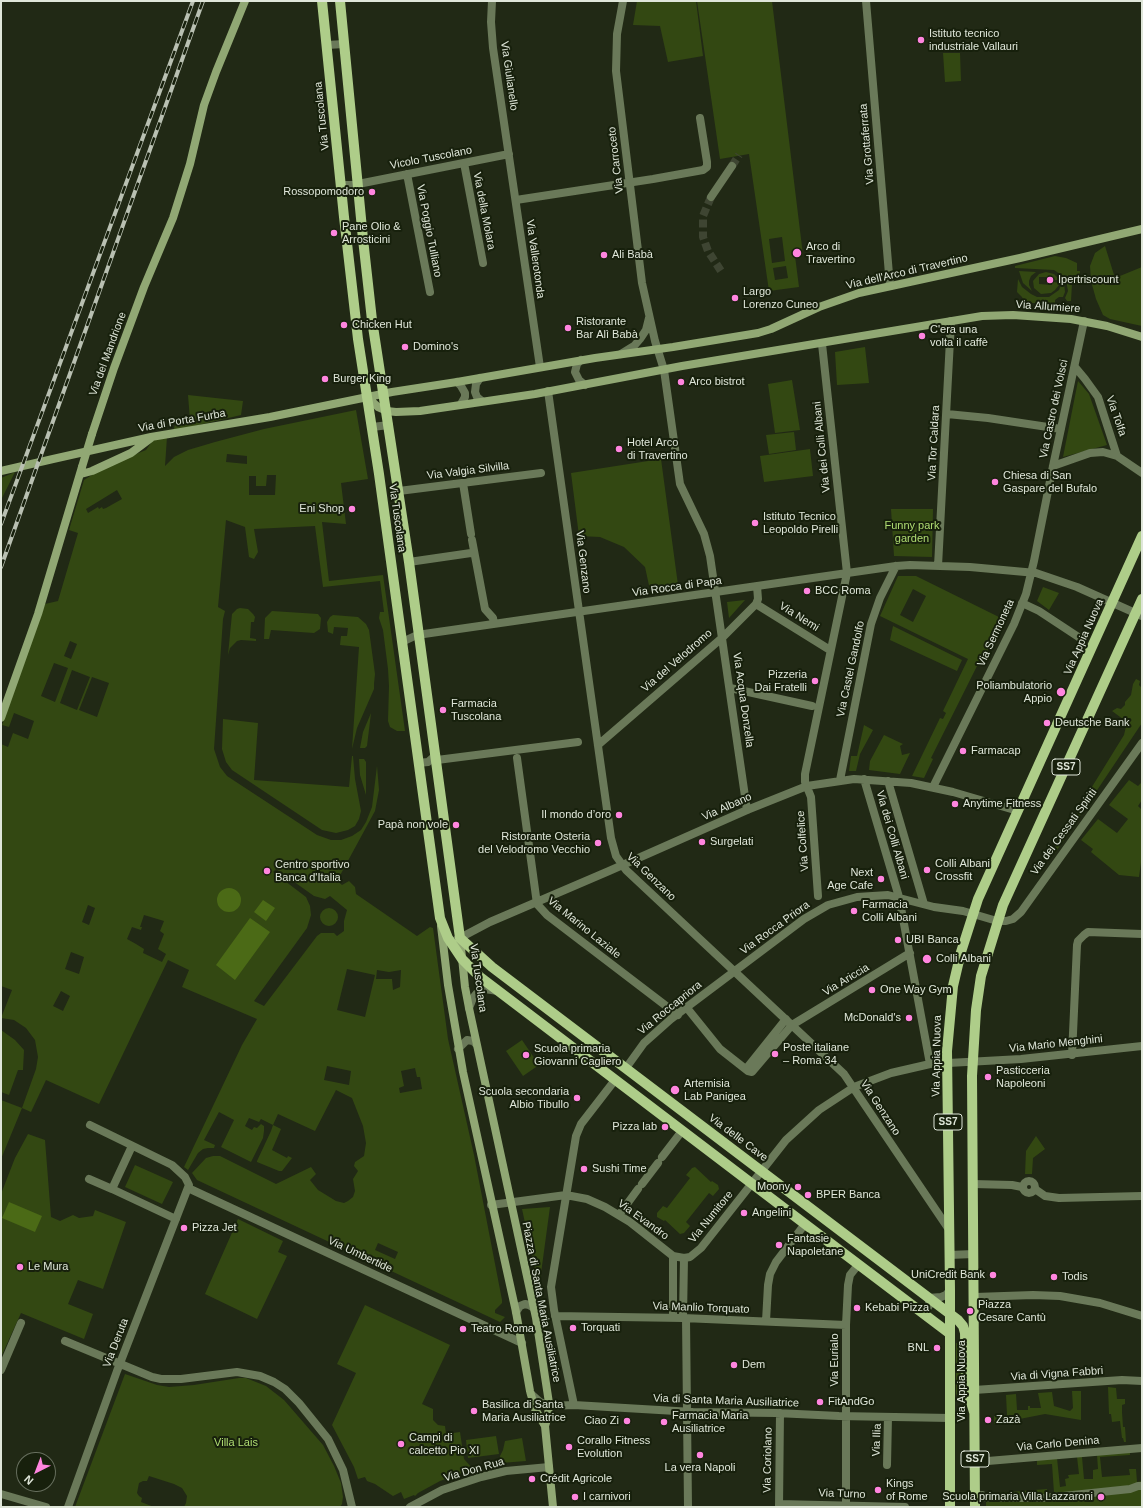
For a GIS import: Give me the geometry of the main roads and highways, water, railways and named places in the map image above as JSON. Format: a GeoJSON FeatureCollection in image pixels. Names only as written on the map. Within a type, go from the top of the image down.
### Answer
{"type":"FeatureCollection","features":[{"type":"Feature","properties":{"kind":"main road","name":"Via del Mandrione"},"geometry":{"type":"LineString","coordinates":[[1,718],[23,659],[82,471],[92,434],[114,368],[173,218],[190,164],[204,105],[245,1]]}},
{"type":"Feature","properties":{"kind":"main road","name":"Via Tuscolana"},"geometry":{"type":"LineString","coordinates":[[322,1],[340,185],[354,305],[458,1049],[516,1312],[531,1394],[535,1409],[544,1426]]}},
{"type":"Feature","properties":{"kind":"main road","name":"Via Tuscolana"},"geometry":{"type":"LineString","coordinates":[[340,1],[369,296],[437,758],[462,959],[476,1044],[510,1202]]}},
{"type":"Feature","properties":{"kind":"main road","name":"Via dell'Arco di Travertino"},"geometry":{"type":"LineString","coordinates":[[384,394],[581,360],[657,350],[763,332],[819,307],[846,297],[1142,229]]}},
{"type":"Feature","properties":{"kind":"main road","name":"Via Allumiere"},"geometry":{"type":"LineString","coordinates":[[387,411],[412,412],[548,391],[982,316],[1013,315],[1058,317],[1084,321],[1141,336]]}},
{"type":"Feature","properties":{"kind":"main road","name":"Via di Porta Furba"},"geometry":{"type":"LineString","coordinates":[[1,471],[53,458],[151,438],[270,417],[384,394]]}},
{"type":"Feature","properties":{"kind":"main road"},"geometry":{"type":"LineString","coordinates":[[367,397],[378,407],[387,411]]}},
{"type":"Feature","properties":{"kind":"main road"},"geometry":{"type":"LineString","coordinates":[[82,471],[92,471],[131,453],[151,438]]}},
{"type":"Feature","properties":{"kind":"main road","name":"Via Appia Nuova"},"geometry":{"type":"LineString","coordinates":[[950,1507],[950,1290],[947,1062],[948,1031],[953,986],[972,913],[1142,536]]}},
{"type":"Feature","properties":{"kind":"main road","name":"Via Appia Nuova"},"geometry":{"type":"LineString","coordinates":[[975,1507],[976,1462],[974,1412],[975,1297],[973,1061],[979,986],[997,921],[1093,706],[1139,615],[1142,599]]}},
{"type":"Feature","properties":{"kind":"main road"},"geometry":{"type":"LineString","coordinates":[[440,918],[451,943],[462,959],[480,977],[949,1333]]}},
{"type":"Feature","properties":{"kind":"main road","name":"Via delle Cave"},"geometry":{"type":"LineString","coordinates":[[460,938],[494,968],[950,1314]]}},
{"type":"Feature","properties":{"kind":"main road"},"geometry":{"type":"LineString","coordinates":[[615,1080],[626,1068]]}},
{"type":"Feature","properties":{"kind":"main road","name":"Piazza di Santa Maria Ausiliatrice"},"geometry":{"type":"LineString","coordinates":[[510,1202],[534,1308],[549,1406],[548,1416],[544,1426]]}},
{"type":"Feature","properties":{"kind":"main road"},"geometry":{"type":"LineString","coordinates":[[950,1314],[963,1326],[965,1340],[966,1385],[974,1412]]}},
{"type":"Feature","properties":{"kind":"main road"},"geometry":{"type":"LineString","coordinates":[[544,1426],[553,1507]]}},
{"type":"Feature","properties":{"kind":"tunnel"},"geometry":{"type":"LineString","coordinates":[[732,166],[739,155]]}},
{"type":"Feature","properties":{"kind":"tunnel"},"geometry":{"type":"LineString","coordinates":[[711,197],[703,216],[703,237],[708,251],[721,271]]}},
{"type":"Feature","properties":{"kind":"railway"},"geometry":{"type":"LineString","coordinates":[[1,524],[193,1]]}},
{"type":"Feature","properties":{"kind":"railway"},"geometry":{"type":"LineString","coordinates":[[1,567],[203,1]]}},
{"type":"Feature","properties":{"kind":"place","name":"Istituto tecnico industriale Vallauri"},"geometry":{"type":"Point","coordinates":[921,40]}},
{"type":"Feature","properties":{"kind":"place","name":"Rossopomodoro"},"geometry":{"type":"Point","coordinates":[372,192]}},
{"type":"Feature","properties":{"kind":"place","name":"Pane Olio & Arrosticini"},"geometry":{"type":"Point","coordinates":[334,233]}},
{"type":"Feature","properties":{"kind":"place","name":"Arco di Travertino"},"geometry":{"type":"Point","coordinates":[797,253]}},
{"type":"Feature","properties":{"kind":"place","name":"Ali Babà"},"geometry":{"type":"Point","coordinates":[604,255]}},
{"type":"Feature","properties":{"kind":"place","name":"Ipertriscount"},"geometry":{"type":"Point","coordinates":[1050,280]}},
{"type":"Feature","properties":{"kind":"place","name":"Largo Lorenzo Cuneo"},"geometry":{"type":"Point","coordinates":[735,298]}},
{"type":"Feature","properties":{"kind":"place","name":"Chicken Hut"},"geometry":{"type":"Point","coordinates":[344,325]}},
{"type":"Feature","properties":{"kind":"place","name":"Ristorante Bar Alì Babà"},"geometry":{"type":"Point","coordinates":[568,328]}},
{"type":"Feature","properties":{"kind":"place","name":"C'era una volta il caffè"},"geometry":{"type":"Point","coordinates":[922,336]}},
{"type":"Feature","properties":{"kind":"place","name":"Domino's"},"geometry":{"type":"Point","coordinates":[405,347]}},
{"type":"Feature","properties":{"kind":"place","name":"Burger King"},"geometry":{"type":"Point","coordinates":[325,379]}},
{"type":"Feature","properties":{"kind":"place","name":"Arco bistrot"},"geometry":{"type":"Point","coordinates":[681,382]}},
{"type":"Feature","properties":{"kind":"place","name":"Hotel Arco di Travertino"},"geometry":{"type":"Point","coordinates":[619,449]}},
{"type":"Feature","properties":{"kind":"place","name":"Chiesa di San Gaspare del Bufalo"},"geometry":{"type":"Point","coordinates":[995,482]}},
{"type":"Feature","properties":{"kind":"place","name":"Eni Shop"},"geometry":{"type":"Point","coordinates":[352,509]}},
{"type":"Feature","properties":{"kind":"place","name":"Istituto Tecnico Leopoldo Pirelli"},"geometry":{"type":"Point","coordinates":[755,523]}},
{"type":"Feature","properties":{"kind":"place","name":"BCC Roma"},"geometry":{"type":"Point","coordinates":[807,591]}},
{"type":"Feature","properties":{"kind":"place","name":"Pizzeria Dai Fratelli"},"geometry":{"type":"Point","coordinates":[815,681]}},
{"type":"Feature","properties":{"kind":"place","name":"Poliambulatorio Appio"},"geometry":{"type":"Point","coordinates":[1061,692]}},
{"type":"Feature","properties":{"kind":"place","name":"Farmacia Tuscolana"},"geometry":{"type":"Point","coordinates":[443,710]}},
{"type":"Feature","properties":{"kind":"place","name":"Deutsche Bank"},"geometry":{"type":"Point","coordinates":[1047,723]}},
{"type":"Feature","properties":{"kind":"place","name":"Farmacap"},"geometry":{"type":"Point","coordinates":[963,751]}},
{"type":"Feature","properties":{"kind":"place","name":"Anytime Fitness"},"geometry":{"type":"Point","coordinates":[955,804]}},
{"type":"Feature","properties":{"kind":"place","name":"Il mondo d’oro"},"geometry":{"type":"Point","coordinates":[619,815]}},
{"type":"Feature","properties":{"kind":"place","name":"Papà non vole"},"geometry":{"type":"Point","coordinates":[456,825]}},
{"type":"Feature","properties":{"kind":"place","name":"Surgelati"},"geometry":{"type":"Point","coordinates":[702,842]}},
{"type":"Feature","properties":{"kind":"place","name":"Ristorante Osteria del Velodromo Vecchio"},"geometry":{"type":"Point","coordinates":[598,843]}},
{"type":"Feature","properties":{"kind":"place","name":"Colli Albani Crossfit"},"geometry":{"type":"Point","coordinates":[927,870]}},
{"type":"Feature","properties":{"kind":"place","name":"Centro sportivo Banca d'Italia"},"geometry":{"type":"Point","coordinates":[267,871]}},
{"type":"Feature","properties":{"kind":"place","name":"Next Age Cafe"},"geometry":{"type":"Point","coordinates":[881,879]}},
{"type":"Feature","properties":{"kind":"place","name":"Farmacia Colli Albani"},"geometry":{"type":"Point","coordinates":[854,911]}},
{"type":"Feature","properties":{"kind":"place","name":"UBI Banca"},"geometry":{"type":"Point","coordinates":[898,940]}},
{"type":"Feature","properties":{"kind":"place","name":"Colli Albani"},"geometry":{"type":"Point","coordinates":[927,959]}},
{"type":"Feature","properties":{"kind":"place","name":"One Way Gym"},"geometry":{"type":"Point","coordinates":[872,990]}},
{"type":"Feature","properties":{"kind":"place","name":"McDonald's"},"geometry":{"type":"Point","coordinates":[909,1018]}},
{"type":"Feature","properties":{"kind":"place","name":"Poste italiane – Roma 34"},"geometry":{"type":"Point","coordinates":[775,1054]}},
{"type":"Feature","properties":{"kind":"place","name":"Scuola primaria Giovanni Cagliero"},"geometry":{"type":"Point","coordinates":[526,1055]}},
{"type":"Feature","properties":{"kind":"place","name":"Pasticceria Napoleoni"},"geometry":{"type":"Point","coordinates":[988,1077]}},
{"type":"Feature","properties":{"kind":"place","name":"Artemisia Lab Panigea"},"geometry":{"type":"Point","coordinates":[675,1090]}},
{"type":"Feature","properties":{"kind":"place","name":"Scuola secondaria Albio Tibullo"},"geometry":{"type":"Point","coordinates":[577,1098]}},
{"type":"Feature","properties":{"kind":"place","name":"Pizza lab"},"geometry":{"type":"Point","coordinates":[665,1127]}},
{"type":"Feature","properties":{"kind":"place","name":"Sushi Time"},"geometry":{"type":"Point","coordinates":[584,1169]}},
{"type":"Feature","properties":{"kind":"place","name":"Moony"},"geometry":{"type":"Point","coordinates":[798,1187]}},
{"type":"Feature","properties":{"kind":"place","name":"BPER Banca"},"geometry":{"type":"Point","coordinates":[808,1195]}},
{"type":"Feature","properties":{"kind":"place","name":"Angelini"},"geometry":{"type":"Point","coordinates":[744,1213]}},
{"type":"Feature","properties":{"kind":"place","name":"Pizza Jet"},"geometry":{"type":"Point","coordinates":[184,1228]}},
{"type":"Feature","properties":{"kind":"place","name":"Fantasie Napoletane"},"geometry":{"type":"Point","coordinates":[779,1245]}},
{"type":"Feature","properties":{"kind":"place","name":"Le Mura"},"geometry":{"type":"Point","coordinates":[20,1267]}},
{"type":"Feature","properties":{"kind":"place","name":"UniCredit Bank"},"geometry":{"type":"Point","coordinates":[993,1275]}},
{"type":"Feature","properties":{"kind":"place","name":"Todis"},"geometry":{"type":"Point","coordinates":[1054,1277]}},
{"type":"Feature","properties":{"kind":"place","name":"Kebabi Pizza"},"geometry":{"type":"Point","coordinates":[857,1308]}},
{"type":"Feature","properties":{"kind":"place","name":"Piazza Cesare Cantù"},"geometry":{"type":"Point","coordinates":[970,1311]}},
{"type":"Feature","properties":{"kind":"place","name":"Torquati"},"geometry":{"type":"Point","coordinates":[573,1328]}},
{"type":"Feature","properties":{"kind":"place","name":"Teatro Roma"},"geometry":{"type":"Point","coordinates":[463,1329]}},
{"type":"Feature","properties":{"kind":"place","name":"BNL"},"geometry":{"type":"Point","coordinates":[937,1348]}},
{"type":"Feature","properties":{"kind":"place","name":"Dem"},"geometry":{"type":"Point","coordinates":[734,1365]}},
{"type":"Feature","properties":{"kind":"place","name":"FitAndGo"},"geometry":{"type":"Point","coordinates":[820,1402]}},
{"type":"Feature","properties":{"kind":"place","name":"Basilica di Santa Maria Ausiliatrice"},"geometry":{"type":"Point","coordinates":[474,1411]}},
{"type":"Feature","properties":{"kind":"place","name":"Zazà"},"geometry":{"type":"Point","coordinates":[988,1420]}},
{"type":"Feature","properties":{"kind":"place","name":"Ciao Zi"},"geometry":{"type":"Point","coordinates":[627,1421]}},
{"type":"Feature","properties":{"kind":"place","name":"Farmacia Maria Ausiliatrice"},"geometry":{"type":"Point","coordinates":[664,1422]}},
{"type":"Feature","properties":{"kind":"place","name":"Campi di calcetto Pio XI"},"geometry":{"type":"Point","coordinates":[401,1444]}},
{"type":"Feature","properties":{"kind":"place","name":"Corallo Fitness Evolution"},"geometry":{"type":"Point","coordinates":[569,1447]}},
{"type":"Feature","properties":{"kind":"place","name":"La vera Napoli"},"geometry":{"type":"Point","coordinates":[700,1455]}},
{"type":"Feature","properties":{"kind":"place","name":"Crédit Agricole"},"geometry":{"type":"Point","coordinates":[532,1479]}},
{"type":"Feature","properties":{"kind":"place","name":"Kings of Rome"},"geometry":{"type":"Point","coordinates":[878,1490]}},
{"type":"Feature","properties":{"kind":"place","name":"I carnivori"},"geometry":{"type":"Point","coordinates":[575,1497]}},
{"type":"Feature","properties":{"kind":"place","name":"Scuola primaria Villa Lazzaroni"},"geometry":{"type":"Point","coordinates":[1101,1497]}},
{"type":"Feature","properties":{"kind":"park label","name":"Funny park garden"},"geometry":{"type":"Point","coordinates":[912,532]}},
{"type":"Feature","properties":{"kind":"park label","name":"Villa Lais"},"geometry":{"type":"Point","coordinates":[236,1443]}}]}
